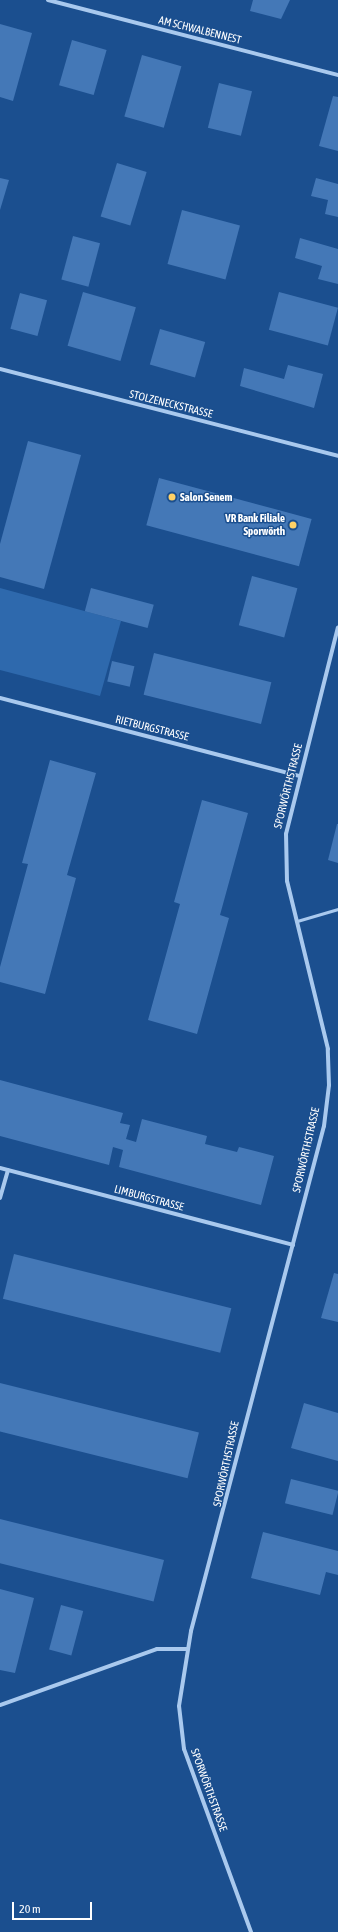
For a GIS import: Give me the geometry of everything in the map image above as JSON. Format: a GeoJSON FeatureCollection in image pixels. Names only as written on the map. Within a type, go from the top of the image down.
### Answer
{"type":"FeatureCollection","features":[{"type":"Feature","properties":{"kind":"street","name":"AM SCHWALBENNEST"},"geometry":{"type":"LineString","coordinates":[[48,0],[57,1],[338,74]]}},
{"type":"Feature","properties":{"kind":"street","name":"STOLZENECKSTRASSE"},"geometry":{"type":"LineString","coordinates":[[0,369],[338,456]]}},
{"type":"Feature","properties":{"kind":"street","name":"SPORWÖRTHSTRASSE"},"geometry":{"type":"LineString","coordinates":[[251,1932],[184,1749],[179,1706],[187,1649],[324,1126],[329,1085],[323,1022],[287,881],[286,834],[338,627]]}},
{"type":"Feature","properties":{"kind":"street","name":"RIETBURGSTRASSE"},"geometry":{"type":"LineString","coordinates":[[0,698],[300,776]]}},
{"type":"Feature","properties":{"kind":"street","name":"LIMBURGSTRASSE"},"geometry":{"type":"LineString","coordinates":[[0,1168],[293,1245]]}},
{"type":"Feature","properties":{"kind":"street"},"geometry":{"type":"LineString","coordinates":[[0,1198],[8,1170]]}},
{"type":"Feature","properties":{"kind":"street"},"geometry":{"type":"LineString","coordinates":[[0,1705],[157,1649],[187,1649]]}},
{"type":"Feature","properties":{"kind":"lane"},"geometry":{"type":"LineString","coordinates":[[297,921],[338,909]]}},
{"type":"Feature","properties":{"kind":"shaded area"},"geometry":{"type":"Polygon","coordinates":[[[0,588],[121,621],[100,696],[0,670],[0,588]]]}},
{"type":"Feature","properties":{"kind":"building"},"geometry":{"type":"Polygon","coordinates":[[[253,0],[290,0],[281,19],[250,11],[253,0]]]}},
{"type":"Feature","properties":{"kind":"building"},"geometry":{"type":"Polygon","coordinates":[[[0,24],[32,33],[13,101],[0,97],[0,24]]]}},
{"type":"Feature","properties":{"kind":"building"},"geometry":{"type":"Polygon","coordinates":[[[72,40],[107,50],[94,95],[59,85],[72,40]]]}},
{"type":"Feature","properties":{"kind":"building"},"geometry":{"type":"Polygon","coordinates":[[[142,55],[181,66],[164,128],[124,117],[142,55]]]}},
{"type":"Feature","properties":{"kind":"building"},"geometry":{"type":"Polygon","coordinates":[[[219,83],[252,91],[241,136],[208,128],[219,83]]]}},
{"type":"Feature","properties":{"kind":"building"},"geometry":{"type":"Polygon","coordinates":[[[333,96],[338,97],[338,151],[319,146],[333,96]]]}},
{"type":"Feature","properties":{"kind":"building"},"geometry":{"type":"Polygon","coordinates":[[[117,163],[147,172],[130,226],[101,217],[117,163]]]}},
{"type":"Feature","properties":{"kind":"building"},"geometry":{"type":"Polygon","coordinates":[[[0,178],[9,180],[0,210],[0,178]]]}},
{"type":"Feature","properties":{"kind":"building"},"geometry":{"type":"Polygon","coordinates":[[[316,178],[338,184],[338,217],[325,214],[328,200],[311,196],[316,178]]]}},
{"type":"Feature","properties":{"kind":"building"},"geometry":{"type":"Polygon","coordinates":[[[182,210],[240,226],[225,280],[168,264],[182,210]]]}},
{"type":"Feature","properties":{"kind":"building"},"geometry":{"type":"Polygon","coordinates":[[[73,236],[100,243],[88,287],[61,279],[73,236]]]}},
{"type":"Feature","properties":{"kind":"building"},"geometry":{"type":"Polygon","coordinates":[[[300,238],[338,249],[338,284],[318,279],[322,266],[295,258],[300,238]]]}},
{"type":"Feature","properties":{"kind":"building"},"geometry":{"type":"Polygon","coordinates":[[[83,292],[136,307],[120,361],[68,346],[83,292]]]}},
{"type":"Feature","properties":{"kind":"building"},"geometry":{"type":"Polygon","coordinates":[[[279,292],[338,308],[328,345],[269,330],[279,292]]]}},
{"type":"Feature","properties":{"kind":"building"},"geometry":{"type":"Polygon","coordinates":[[[20,293],[47,300],[37,336],[10,329],[20,293]]]}},
{"type":"Feature","properties":{"kind":"building"},"geometry":{"type":"Polygon","coordinates":[[[160,329],[205,342],[195,378],[150,365],[160,329]]]}},
{"type":"Feature","properties":{"kind":"building"},"geometry":{"type":"Polygon","coordinates":[[[288,365],[323,374],[314,408],[240,386],[244,368],[284,379],[288,365]]]}},
{"type":"Feature","properties":{"kind":"building"},"geometry":{"type":"Polygon","coordinates":[[[28,441],[81,455],[44,589],[0,577],[0,544],[28,441]]]}},
{"type":"Feature","properties":{"kind":"building"},"geometry":{"type":"Polygon","coordinates":[[[159,478],[312,519],[299,566],[146,525],[159,478]]]}},
{"type":"Feature","properties":{"kind":"building"},"geometry":{"type":"Polygon","coordinates":[[[252,576],[297,588],[284,637],[239,625],[252,576]]]}},
{"type":"Feature","properties":{"kind":"building"},"geometry":{"type":"Polygon","coordinates":[[[91,588],[154,605],[148,628],[85,611],[91,588]]]}},
{"type":"Feature","properties":{"kind":"building"},"geometry":{"type":"Polygon","coordinates":[[[154,653],[271,682],[261,724],[144,695],[154,653]]]}},
{"type":"Feature","properties":{"kind":"building"},"geometry":{"type":"Polygon","coordinates":[[[112,661],[134,666],[130,687],[107,681],[112,661]]]}},
{"type":"Feature","properties":{"kind":"building"},"geometry":{"type":"Polygon","coordinates":[[[50,760],[96,773],[67,875],[76,878],[45,994],[0,982],[0,967],[28,864],[22,863],[50,760]]]}},
{"type":"Feature","properties":{"kind":"building"},"geometry":{"type":"Polygon","coordinates":[[[202,800],[248,813],[220,915],[229,918],[197,1034],[148,1020],[180,904],[174,902],[202,800]]]}},
{"type":"Feature","properties":{"kind":"building"},"geometry":{"type":"Polygon","coordinates":[[[338,824],[338,863],[328,860],[338,824]]]}},
{"type":"Feature","properties":{"kind":"building"},"geometry":{"type":"Polygon","coordinates":[[[0,1080],[123,1113],[120,1123],[130,1125],[126,1139],[136,1142],[142,1119],[207,1136],[205,1144],[237,1152],[239,1147],[274,1156],[261,1205],[119,1167],[123,1150],[113,1147],[109,1165],[0,1136],[0,1080]]]}},
{"type":"Feature","properties":{"kind":"building"},"geometry":{"type":"Polygon","coordinates":[[[14,1254],[231,1308],[220,1353],[3,1299],[14,1254]]]}},
{"type":"Feature","properties":{"kind":"building"},"geometry":{"type":"Polygon","coordinates":[[[334,1273],[338,1274],[338,1322],[321,1318],[334,1273]]]}},
{"type":"Feature","properties":{"kind":"building"},"geometry":{"type":"Polygon","coordinates":[[[0,1383],[199,1433],[188,1478],[0,1431],[0,1383]]]}},
{"type":"Feature","properties":{"kind":"building"},"geometry":{"type":"Polygon","coordinates":[[[304,1403],[338,1413],[338,1461],[291,1448],[304,1403]]]}},
{"type":"Feature","properties":{"kind":"building"},"geometry":{"type":"Polygon","coordinates":[[[291,1479],[338,1491],[332,1515],[285,1503],[291,1479]]]}},
{"type":"Feature","properties":{"kind":"building"},"geometry":{"type":"Polygon","coordinates":[[[0,1519],[164,1560],[154,1602],[0,1563],[0,1519]]]}},
{"type":"Feature","properties":{"kind":"building"},"geometry":{"type":"Polygon","coordinates":[[[263,1532],[338,1551],[338,1575],[326,1572],[320,1595],[251,1578],[263,1532]]]}},
{"type":"Feature","properties":{"kind":"building"},"geometry":{"type":"Polygon","coordinates":[[[0,1589],[34,1598],[15,1673],[0,1670],[0,1589]]]}},
{"type":"Feature","properties":{"kind":"building"},"geometry":{"type":"Polygon","coordinates":[[[61,1605],[83,1611],[71,1655],[49,1649],[61,1605]]]}},
{"type":"Feature","properties":{"kind":"place","name":"Salon Senem"},"geometry":{"type":"Point","coordinates":[172,497]}},
{"type":"Feature","properties":{"kind":"place","name":"VR Bank Filiale Sporwörth"},"geometry":{"type":"Point","coordinates":[293,525]}}]}
